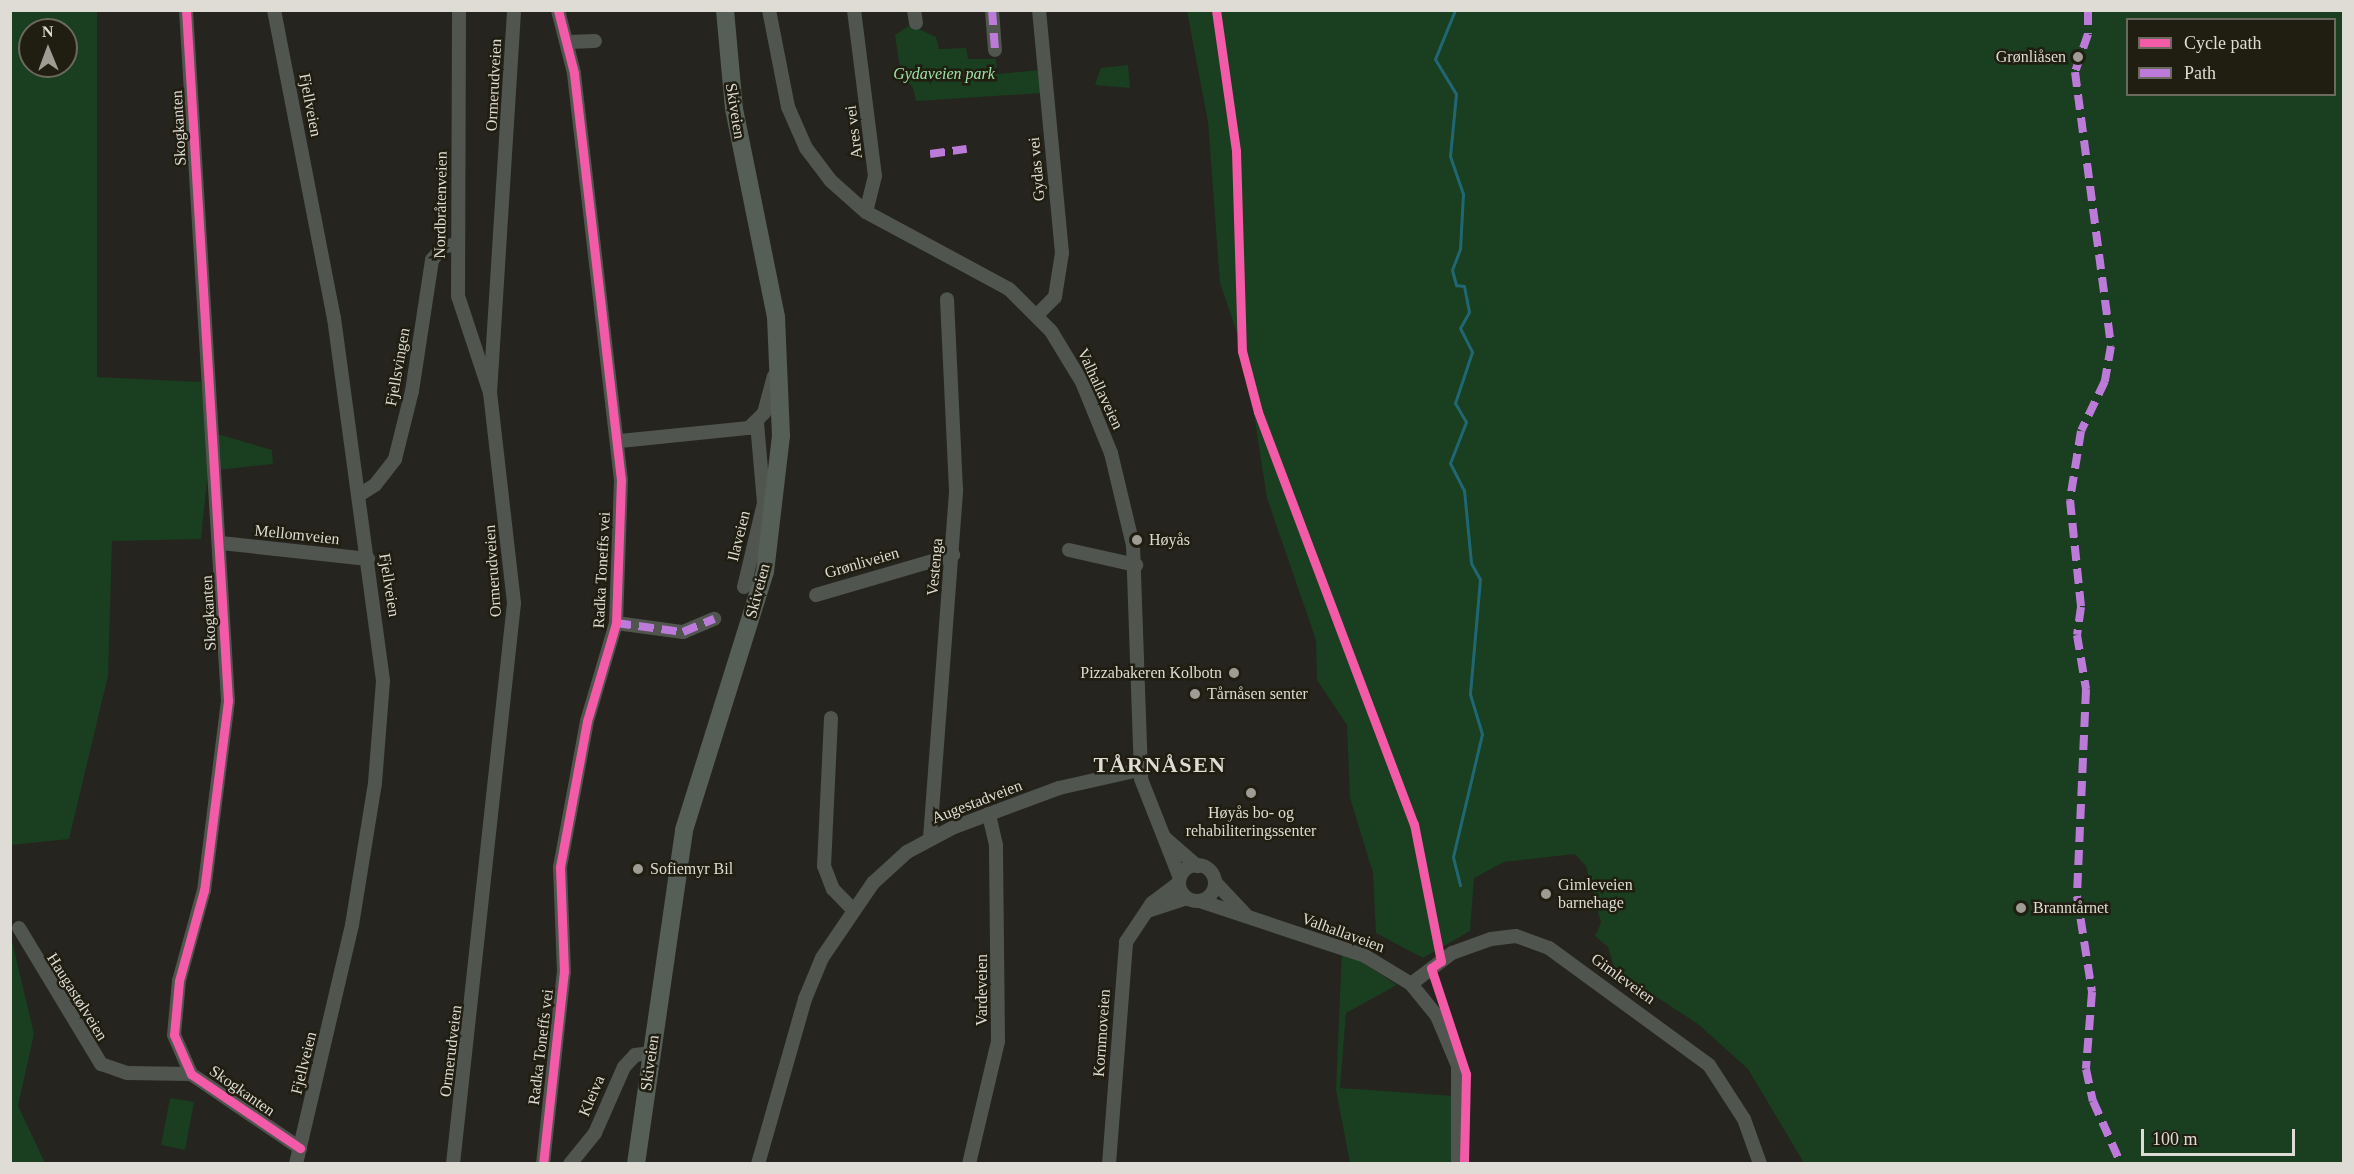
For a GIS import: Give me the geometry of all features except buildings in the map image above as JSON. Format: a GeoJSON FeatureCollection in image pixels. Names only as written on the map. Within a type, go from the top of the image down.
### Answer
{"type":"FeatureCollection","features":[{"type":"Feature","properties":{"kind":"main road","name":"Skiveien"},"geometry":{"type":"LineString","coordinates":[[636,1164],[689,807],[765,572],[781,436],[782,366],[734,109],[725,10]]}},
{"type":"Feature","properties":{"kind":"street","name":"Skogkanten"},"geometry":{"type":"LineString","coordinates":[[186,10],[221,543],[227,733],[204,890],[174,1009],[174,1035],[191,1074],[300,1148]]}},
{"type":"Feature","properties":{"kind":"street","name":"Fjellveien"},"geometry":{"type":"LineString","coordinates":[[274,10],[332,308],[382,648],[375,783],[340,983],[296,1164]]}},
{"type":"Feature","properties":{"kind":"street","name":"Nordbråtenveien"},"geometry":{"type":"LineString","coordinates":[[459,10],[456,244],[464,328],[490,393]]}},
{"type":"Feature","properties":{"kind":"street","name":"Ormerudveien"},"geometry":{"type":"LineString","coordinates":[[453,1164],[514,603],[490,393],[514,10]]}},
{"type":"Feature","properties":{"kind":"street","name":"Radka Toneffs vei"},"geometry":{"type":"LineString","coordinates":[[543,1164],[564,972],[560,867],[587,721],[616,623],[620,441],[568,42],[558,10]]}},
{"type":"Feature","properties":{"kind":"street","name":"Valhallaveien"},"geometry":{"type":"LineString","coordinates":[[769,10],[776,67],[800,135],[831,181],[866,212],[988,275],[1037,315],[1072,363],[1097,415],[1121,485],[1136,565],[1139,770],[1180,880]]}},
{"type":"Feature","properties":{"kind":"street","name":"Ares vei"},"geometry":{"type":"LineString","coordinates":[[854,10],[875,176],[866,212]]}},
{"type":"Feature","properties":{"kind":"street"},"geometry":{"type":"LineString","coordinates":[[992,10],[995,50]]}},
{"type":"Feature","properties":{"kind":"street","name":"Gydas vei"},"geometry":{"type":"LineString","coordinates":[[1037,315],[1055,297],[1062,259],[1039,10]]}},
{"type":"Feature","properties":{"kind":"street"},"geometry":{"type":"LineString","coordinates":[[568,42],[596,41]]}},
{"type":"Feature","properties":{"kind":"street","name":"Fjellsvingen"},"geometry":{"type":"LineString","coordinates":[[359,495],[375,485],[394,459],[412,391],[432,260],[443,247],[456,244]]}},
{"type":"Feature","properties":{"kind":"street","name":"Vestenga"},"geometry":{"type":"LineString","coordinates":[[930,838],[953,555],[957,455],[947,299]]}},
{"type":"Feature","properties":{"kind":"street","name":"Ilaveien"},"geometry":{"type":"LineString","coordinates":[[744,587],[764,503],[757,423],[782,366]]}},
{"type":"Feature","properties":{"kind":"street"},"geometry":{"type":"LineString","coordinates":[[620,441],[735,431],[757,423]]}},
{"type":"Feature","properties":{"kind":"street","name":"Mellomveien"},"geometry":{"type":"LineString","coordinates":[[221,543],[368,559]]}},
{"type":"Feature","properties":{"kind":"street"},"geometry":{"type":"LineString","coordinates":[[1069,550],[1136,565]]}},
{"type":"Feature","properties":{"kind":"street","name":"Grønliveien"},"geometry":{"type":"LineString","coordinates":[[816,595],[953,555]]}},
{"type":"Feature","properties":{"kind":"street","name":"Radka Toneffs vei"},"geometry":{"type":"LineString","coordinates":[[616,623],[683,632],[714,620]]}},
{"type":"Feature","properties":{"kind":"street"},"geometry":{"type":"LineString","coordinates":[[831,718],[824,866],[832,889],[852,909]]}},
{"type":"Feature","properties":{"kind":"street","name":"Augestadveien"},"geometry":{"type":"LineString","coordinates":[[758,1164],[805,999],[852,909],[892,865],[930,838],[989,814],[1078,783],[1139,770]]}},
{"type":"Feature","properties":{"kind":"street","name":"Vardeveien"},"geometry":{"type":"LineString","coordinates":[[969,1164],[998,1041],[996,845],[989,814]]}},
{"type":"Feature","properties":{"kind":"street","name":"Valhallaveien"},"geometry":{"type":"LineString","coordinates":[[1165,838],[1197,866]]}},
{"type":"Feature","properties":{"kind":"street"},"geometry":{"type":"LineString","coordinates":[[1145,912],[1194,900],[1211,895],[1215,882],[1211,872],[1197,866],[1180,880],[1194,900]]}},
{"type":"Feature","properties":{"kind":"street","name":"Kornmoveien"},"geometry":{"type":"LineString","coordinates":[[1109,1164],[1125,948],[1145,912],[1180,880]]}},
{"type":"Feature","properties":{"kind":"street","name":"Valhallaveien"},"geometry":{"type":"LineString","coordinates":[[1215,882],[1248,916]]}},
{"type":"Feature","properties":{"kind":"street","name":"Valhallaveien"},"geometry":{"type":"LineString","coordinates":[[1194,900],[1365,956],[1411,984],[1437,1016],[1458,1066],[1458,1164]]}},
{"type":"Feature","properties":{"kind":"street","name":"Haugastølveien"},"geometry":{"type":"LineString","coordinates":[[19,928],[101,1064],[128,1073],[191,1074]]}},
{"type":"Feature","properties":{"kind":"street","name":"Gimleveien"},"geometry":{"type":"LineString","coordinates":[[1411,984],[1452,953],[1491,939],[1516,936],[1550,948],[1709,1065],[1744,1119],[1760,1164]]}},
{"type":"Feature","properties":{"kind":"street","name":"Kleiva"},"geometry":{"type":"LineString","coordinates":[[570,1164],[595,1133],[624,1067],[635,1055],[651,1053]]}},
{"type":"Feature","properties":{"kind":"green space"},"geometry":{"type":"Polygon","coordinates":[[[10,11],[97,11],[97,377],[201,382],[207,431],[272,450],[273,464],[208,471],[201,539],[112,541],[108,676],[69,839],[11,845],[10,11]]]}},
{"type":"Feature","properties":{"kind":"green space"},"geometry":{"type":"Polygon","coordinates":[[[1187,11],[2343,11],[2343,1163],[1804,1163],[1748,1069],[1698,1024],[1615,970],[1608,947],[1595,936],[1601,923],[1586,866],[1575,854],[1504,862],[1474,878],[1470,931],[1423,958],[1376,933],[1373,873],[1350,798],[1347,725],[1317,680],[1316,640],[1267,498],[1245,356],[1220,283],[1208,122],[1187,11]]]}},
{"type":"Feature","properties":{"kind":"green space","name":"Gydaveien park"},"geometry":{"type":"Polygon","coordinates":[[[910,25],[936,37],[939,49],[966,48],[968,59],[996,59],[997,74],[1041,70],[1042,93],[916,101],[913,87],[901,76],[895,35],[910,25]]]}},
{"type":"Feature","properties":{"kind":"green space"},"geometry":{"type":"Polygon","coordinates":[[[1128,65],[1130,88],[1095,85],[1101,68],[1128,65]]]}},
{"type":"Feature","properties":{"kind":"green space"},"geometry":{"type":"Polygon","coordinates":[[[12,941],[34,1034],[18,1106],[45,1163],[11,1163],[12,941]]]}},
{"type":"Feature","properties":{"kind":"green space"},"geometry":{"type":"Polygon","coordinates":[[[1342,949],[1397,985],[1346,1013],[1340,1088],[1454,1096],[1451,1163],[1350,1163],[1336,1090],[1342,949]]]}},
{"type":"Feature","properties":{"kind":"green space"},"geometry":{"type":"Polygon","coordinates":[[[170,1098],[194,1102],[185,1150],[161,1145],[170,1098]]]}},
{"type":"Feature","properties":{"kind":"waterway"},"geometry":{"type":"LineString","coordinates":[[1455,10],[1435,59],[1456,94],[1450,156],[1463,194],[1460,249],[1452,270],[1456,285],[1464,286],[1469,312],[1460,328],[1472,352],[1455,403],[1466,422],[1450,463],[1464,490],[1471,563],[1480,579],[1470,694],[1482,734],[1453,857],[1460,885]]}},
{"type":"Feature","properties":{"kind":"marked path"},"geometry":{"type":"LineString","coordinates":[[992,10],[995,50]]}},
{"type":"Feature","properties":{"kind":"marked path"},"geometry":{"type":"LineString","coordinates":[[2088,10],[2088,34],[2075,72],[2111,346],[2105,381],[2081,431],[2070,500],[2081,607],[2077,635],[2086,689],[2077,896],[2092,992],[2086,1069],[2093,1101],[2121,1164]]}},
{"type":"Feature","properties":{"kind":"marked path"},"geometry":{"type":"LineString","coordinates":[[930,154],[967,149]]}},
{"type":"Feature","properties":{"kind":"marked path"},"geometry":{"type":"LineString","coordinates":[[616,623],[683,632],[714,619]]}},
{"type":"Feature","properties":{"kind":"cycle path"},"geometry":{"type":"LineString","coordinates":[[186,10],[228,701],[204,890],[179,981],[174,1035],[191,1074],[300,1148]]}},
{"type":"Feature","properties":{"kind":"cycle path"},"geometry":{"type":"LineString","coordinates":[[543,1164],[564,972],[560,867],[587,721],[616,623],[621,480],[574,73],[558,10]]}},
{"type":"Feature","properties":{"kind":"cycle path"},"geometry":{"type":"LineString","coordinates":[[1216,10],[1236,151],[1242,351],[1258,412],[1414,824],[1441,961],[1431,968],[1466,1074],[1464,1164]]}},
{"type":"Feature","properties":{"kind":"place","name":"Grønliåsen"},"geometry":{"type":"Point","coordinates":[2078,57]}},
{"type":"Feature","properties":{"kind":"place","name":"Høyås"},"geometry":{"type":"Point","coordinates":[1137,540]}},
{"type":"Feature","properties":{"kind":"place","name":"Pizzabakeren Kolbotn"},"geometry":{"type":"Point","coordinates":[1234,673]}},
{"type":"Feature","properties":{"kind":"place","name":"Tårnåsen senter"},"geometry":{"type":"Point","coordinates":[1195,694]}},
{"type":"Feature","properties":{"kind":"place","name":"Høyås bo- og rehabiliteringssenter"},"geometry":{"type":"Point","coordinates":[1251,793]}},
{"type":"Feature","properties":{"kind":"place","name":"Sofiemyr Bil"},"geometry":{"type":"Point","coordinates":[638,869]}},
{"type":"Feature","properties":{"kind":"place","name":"Gimleveien barnehage"},"geometry":{"type":"Point","coordinates":[1546,894]}},
{"type":"Feature","properties":{"kind":"place","name":"Branntårnet"},"geometry":{"type":"Point","coordinates":[2021,908]}},
{"type":"Feature","properties":{"kind":"district","name":"TÅRNÅSEN"},"geometry":{"type":"Point","coordinates":[1160,765]}}]}
